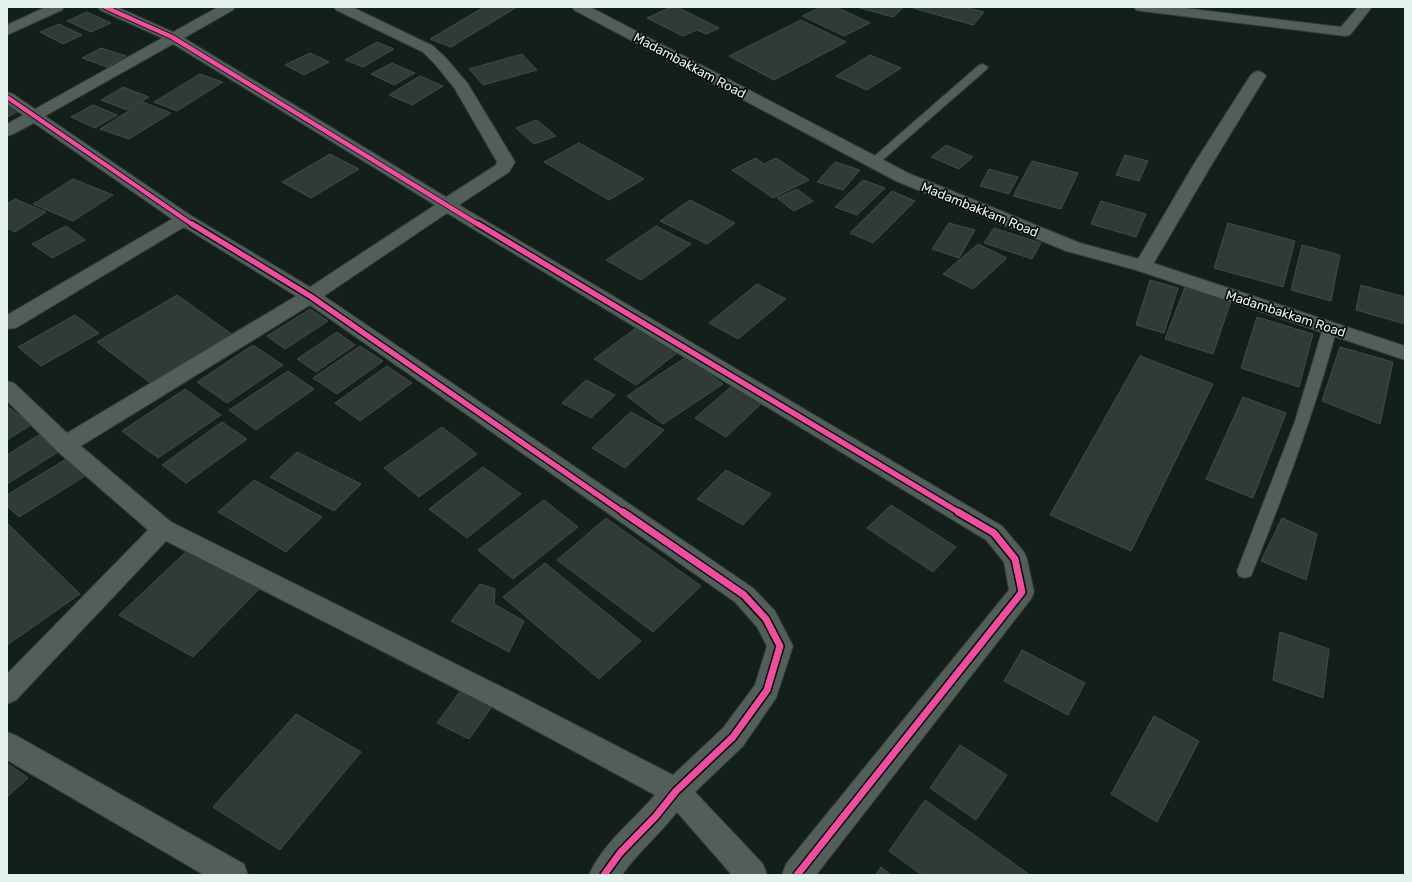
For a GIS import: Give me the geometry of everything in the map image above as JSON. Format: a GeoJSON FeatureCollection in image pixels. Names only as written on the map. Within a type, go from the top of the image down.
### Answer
{"type":"FeatureCollection","features":[{"type":"Feature","properties":{"kind":"street"},"geometry":{"type":"LineString","coordinates":[[7,31],[57,7]]}},
{"type":"Feature","properties":{"kind":"street"},"geometry":{"type":"LineString","coordinates":[[105,7],[172,37],[448,206],[994,533],[1015,559],[1022,592],[796,875]]}},
{"type":"Feature","properties":{"kind":"street"},"geometry":{"type":"LineString","coordinates":[[7,131],[36,116],[172,37],[228,7]]}},
{"type":"Feature","properties":{"kind":"street"},"geometry":{"type":"LineString","coordinates":[[65,445],[310,296],[448,206],[503,168],[506,162],[481,117],[439,58],[428,49],[341,7]]}},
{"type":"Feature","properties":{"kind":"street","name":"Madambakkam Road"},"geometry":{"type":"LineString","coordinates":[[579,7],[902,177],[1073,247],[1143,266],[1405,353]]}},
{"type":"Feature","properties":{"kind":"street"},"geometry":{"type":"LineString","coordinates":[[1141,7],[1345,32],[1365,7]]}},
{"type":"Feature","properties":{"kind":"street"},"geometry":{"type":"LineString","coordinates":[[1143,266],[1203,164],[1258,76]]}},
{"type":"Feature","properties":{"kind":"street"},"geometry":{"type":"LineString","coordinates":[[7,97],[184,219],[310,296],[744,595],[766,620],[780,646],[767,690],[733,737],[676,791],[656,816],[620,853],[604,875]]}},
{"type":"Feature","properties":{"kind":"street"},"geometry":{"type":"LineString","coordinates":[[8,323],[184,219]]}},
{"type":"Feature","properties":{"kind":"street"},"geometry":{"type":"LineString","coordinates":[[7,388],[65,445],[163,529],[503,700],[676,791],[752,875]]}},
{"type":"Feature","properties":{"kind":"street"},"geometry":{"type":"LineString","coordinates":[[7,692],[163,529]]}},
{"type":"Feature","properties":{"kind":"street"},"geometry":{"type":"LineString","coordinates":[[7,745],[233,875]]}},
{"type":"Feature","properties":{"kind":"lane"},"geometry":{"type":"LineString","coordinates":[[874,162],[983,67]]}},
{"type":"Feature","properties":{"kind":"lane"},"geometry":{"type":"LineString","coordinates":[[1245,571],[1311,396],[1330,328]]}},
{"type":"Feature","properties":{"kind":"building"},"geometry":{"type":"Polygon","coordinates":[[[484,7],[517,7],[451,47],[430,39],[484,7]]]}},
{"type":"Feature","properties":{"kind":"building"},"geometry":{"type":"Polygon","coordinates":[[[671,7],[677,7],[719,28],[706,34],[697,30],[683,36],[647,18],[671,7]]]}},
{"type":"Feature","properties":{"kind":"building"},"geometry":{"type":"Polygon","coordinates":[[[821,7],[836,7],[870,23],[844,36],[802,16],[821,7]]]}},
{"type":"Feature","properties":{"kind":"building"},"geometry":{"type":"Polygon","coordinates":[[[857,7],[904,7],[893,17],[857,7]]]}},
{"type":"Feature","properties":{"kind":"building"},"geometry":{"type":"Polygon","coordinates":[[[964,7],[984,12],[973,25],[913,8],[964,7]]]}},
{"type":"Feature","properties":{"kind":"building"},"geometry":{"type":"Polygon","coordinates":[[[87,12],[111,23],[91,32],[67,21],[87,12]]]}},
{"type":"Feature","properties":{"kind":"building"},"geometry":{"type":"Polygon","coordinates":[[[801,20],[846,42],[774,80],[729,56],[801,20]]]}},
{"type":"Feature","properties":{"kind":"building"},"geometry":{"type":"Polygon","coordinates":[[[59,24],[82,35],[63,44],[40,32],[59,24]]]}},
{"type":"Feature","properties":{"kind":"building"},"geometry":{"type":"Polygon","coordinates":[[[377,42],[394,49],[363,67],[345,60],[377,42]]]}},
{"type":"Feature","properties":{"kind":"building"},"geometry":{"type":"Polygon","coordinates":[[[101,48],[126,56],[107,67],[82,58],[101,48]]]}},
{"type":"Feature","properties":{"kind":"building"},"geometry":{"type":"Polygon","coordinates":[[[310,53],[329,62],[304,75],[285,65],[310,53]]]}},
{"type":"Feature","properties":{"kind":"building"},"geometry":{"type":"Polygon","coordinates":[[[522,54],[537,70],[483,85],[469,69],[522,54]]]}},
{"type":"Feature","properties":{"kind":"building"},"geometry":{"type":"Polygon","coordinates":[[[870,55],[901,68],[867,90],[836,76],[870,55]]]}},
{"type":"Feature","properties":{"kind":"building"},"geometry":{"type":"Polygon","coordinates":[[[392,63],[415,73],[394,85],[371,74],[392,63]]]}},
{"type":"Feature","properties":{"kind":"building"},"geometry":{"type":"Polygon","coordinates":[[[200,74],[223,82],[177,111],[154,102],[200,74]]]}},
{"type":"Feature","properties":{"kind":"building"},"geometry":{"type":"Polygon","coordinates":[[[420,76],[443,86],[412,105],[389,95],[420,76]]]}},
{"type":"Feature","properties":{"kind":"building"},"geometry":{"type":"Polygon","coordinates":[[[123,87],[149,97],[127,110],[101,100],[123,87]]]}},
{"type":"Feature","properties":{"kind":"building"},"geometry":{"type":"Polygon","coordinates":[[[7,102],[21,110],[7,117],[7,102]]]}},
{"type":"Feature","properties":{"kind":"building"},"geometry":{"type":"Polygon","coordinates":[[[143,102],[171,113],[129,139],[100,129],[143,102]]]}},
{"type":"Feature","properties":{"kind":"building"},"geometry":{"type":"Polygon","coordinates":[[[93,105],[117,115],[95,128],[71,117],[93,105]]]}},
{"type":"Feature","properties":{"kind":"building"},"geometry":{"type":"Polygon","coordinates":[[[537,120],[556,136],[534,144],[516,128],[537,120]]]}},
{"type":"Feature","properties":{"kind":"building"},"geometry":{"type":"Polygon","coordinates":[[[579,143],[644,179],[609,200],[544,162],[579,143]]]}},
{"type":"Feature","properties":{"kind":"building"},"geometry":{"type":"Polygon","coordinates":[[[946,145],[973,157],[959,169],[931,157],[946,145]]]}},
{"type":"Feature","properties":{"kind":"building"},"geometry":{"type":"Polygon","coordinates":[[[330,154],[359,169],[311,198],[282,182],[330,154]]]}},
{"type":"Feature","properties":{"kind":"building"},"geometry":{"type":"Polygon","coordinates":[[[1125,155],[1148,161],[1139,181],[1116,175],[1125,155]]]}},
{"type":"Feature","properties":{"kind":"building"},"geometry":{"type":"Polygon","coordinates":[[[756,158],[764,164],[776,158],[809,180],[773,198],[732,170],[756,158]]]}},
{"type":"Feature","properties":{"kind":"building"},"geometry":{"type":"Polygon","coordinates":[[[1032,161],[1078,173],[1061,209],[1013,196],[1032,161]]]}},
{"type":"Feature","properties":{"kind":"building"},"geometry":{"type":"Polygon","coordinates":[[[835,162],[860,170],[843,190],[817,182],[835,162]]]}},
{"type":"Feature","properties":{"kind":"building"},"geometry":{"type":"Polygon","coordinates":[[[989,169],[1018,177],[1009,194],[980,186],[989,169]]]}},
{"type":"Feature","properties":{"kind":"building"},"geometry":{"type":"Polygon","coordinates":[[[73,179],[113,195],[73,221],[33,204],[73,179]]]}},
{"type":"Feature","properties":{"kind":"building"},"geometry":{"type":"Polygon","coordinates":[[[863,180],[885,188],[857,215],[835,207],[863,180]]]}},
{"type":"Feature","properties":{"kind":"building"},"geometry":{"type":"Polygon","coordinates":[[[797,189],[813,201],[794,211],[777,198],[797,189]]]}},
{"type":"Feature","properties":{"kind":"building"},"geometry":{"type":"Polygon","coordinates":[[[892,191],[915,201],[873,243],[850,233],[892,191]]]}},
{"type":"Feature","properties":{"kind":"building"},"geometry":{"type":"Polygon","coordinates":[[[15,199],[46,212],[15,232],[7,228],[7,204],[15,199]]]}},
{"type":"Feature","properties":{"kind":"building"},"geometry":{"type":"Polygon","coordinates":[[[690,200],[735,223],[707,244],[660,221],[690,200]]]}},
{"type":"Feature","properties":{"kind":"building"},"geometry":{"type":"Polygon","coordinates":[[[1101,201],[1146,214],[1136,237],[1091,224],[1101,201]]]}},
{"type":"Feature","properties":{"kind":"building"},"geometry":{"type":"Polygon","coordinates":[[[949,223],[975,230],[959,258],[932,249],[949,223]]]}},
{"type":"Feature","properties":{"kind":"building"},"geometry":{"type":"Polygon","coordinates":[[[1228,223],[1295,241],[1283,287],[1214,268],[1228,223]]]}},
{"type":"Feature","properties":{"kind":"building"},"geometry":{"type":"Polygon","coordinates":[[[66,226],[85,240],[52,258],[32,244],[66,226]]]}},
{"type":"Feature","properties":{"kind":"building"},"geometry":{"type":"Polygon","coordinates":[[[656,226],[691,244],[641,280],[606,260],[656,226]]]}},
{"type":"Feature","properties":{"kind":"building"},"geometry":{"type":"Polygon","coordinates":[[[994,228],[1041,243],[1032,259],[984,243],[994,228]]]}},
{"type":"Feature","properties":{"kind":"building"},"geometry":{"type":"Polygon","coordinates":[[[978,244],[1007,258],[973,289],[943,274],[978,244]]]}},
{"type":"Feature","properties":{"kind":"building"},"geometry":{"type":"Polygon","coordinates":[[[1302,245],[1340,255],[1331,301],[1291,290],[1302,245]]]}},
{"type":"Feature","properties":{"kind":"building"},"geometry":{"type":"Polygon","coordinates":[[[1150,280],[1178,288],[1164,333],[1136,325],[1150,280]]]}},
{"type":"Feature","properties":{"kind":"building"},"geometry":{"type":"Polygon","coordinates":[[[757,284],[786,299],[738,339],[709,323],[757,284]]]}},
{"type":"Feature","properties":{"kind":"building"},"geometry":{"type":"Polygon","coordinates":[[[1361,285],[1405,297],[1405,324],[1356,310],[1361,285]]]}},
{"type":"Feature","properties":{"kind":"building"},"geometry":{"type":"Polygon","coordinates":[[[1185,287],[1231,301],[1213,354],[1165,339],[1185,287]]]}},
{"type":"Feature","properties":{"kind":"building"},"geometry":{"type":"Polygon","coordinates":[[[177,295],[233,335],[153,385],[97,342],[177,295]]]}},
{"type":"Feature","properties":{"kind":"building"},"geometry":{"type":"Polygon","coordinates":[[[310,309],[328,321],[285,349],[267,336],[310,309]]]}},
{"type":"Feature","properties":{"kind":"building"},"geometry":{"type":"Polygon","coordinates":[[[75,315],[99,333],[41,366],[18,347],[75,315]]]}},
{"type":"Feature","properties":{"kind":"building"},"geometry":{"type":"Polygon","coordinates":[[[1257,317],[1313,334],[1299,387],[1241,368],[1257,317]]]}},
{"type":"Feature","properties":{"kind":"building"},"geometry":{"type":"Polygon","coordinates":[[[640,325],[682,349],[636,385],[594,359],[640,325]]]}},
{"type":"Feature","properties":{"kind":"building"},"geometry":{"type":"Polygon","coordinates":[[[337,332],[355,345],[316,372],[297,359],[337,332]]]}},
{"type":"Feature","properties":{"kind":"building"},"geometry":{"type":"Polygon","coordinates":[[[253,345],[283,365],[227,403],[197,382],[253,345]]]}},
{"type":"Feature","properties":{"kind":"building"},"geometry":{"type":"Polygon","coordinates":[[[360,346],[383,361],[337,394],[313,378],[360,346]]]}},
{"type":"Feature","properties":{"kind":"building"},"geometry":{"type":"Polygon","coordinates":[[[1340,347],[1393,362],[1380,424],[1322,401],[1340,347]]]}},
{"type":"Feature","properties":{"kind":"building"},"geometry":{"type":"Polygon","coordinates":[[[1140,356],[1213,384],[1131,551],[1050,515],[1140,356]]]}},
{"type":"Feature","properties":{"kind":"building"},"geometry":{"type":"Polygon","coordinates":[[[686,357],[723,384],[663,424],[627,396],[686,357]]]}},
{"type":"Feature","properties":{"kind":"building"},"geometry":{"type":"Polygon","coordinates":[[[387,366],[412,383],[360,421],[335,403],[387,366]]]}},
{"type":"Feature","properties":{"kind":"building"},"geometry":{"type":"Polygon","coordinates":[[[288,371],[314,389],[256,430],[229,410],[288,371]]]}},
{"type":"Feature","properties":{"kind":"building"},"geometry":{"type":"Polygon","coordinates":[[[586,380],[615,395],[591,418],[562,403],[586,380]]]}},
{"type":"Feature","properties":{"kind":"building"},"geometry":{"type":"Polygon","coordinates":[[[733,385],[763,402],[726,437],[695,418],[733,385]]]}},
{"type":"Feature","properties":{"kind":"building"},"geometry":{"type":"Polygon","coordinates":[[[185,389],[221,415],[158,458],[122,431],[185,389]]]}},
{"type":"Feature","properties":{"kind":"building"},"geometry":{"type":"Polygon","coordinates":[[[1243,397],[1286,413],[1253,498],[1206,479],[1243,397]]]}},
{"type":"Feature","properties":{"kind":"building"},"geometry":{"type":"Polygon","coordinates":[[[7,406],[31,425],[7,440],[7,406]]]}},
{"type":"Feature","properties":{"kind":"building"},"geometry":{"type":"Polygon","coordinates":[[[631,412],[664,430],[625,468],[592,448],[631,412]]]}},
{"type":"Feature","properties":{"kind":"building"},"geometry":{"type":"Polygon","coordinates":[[[222,422],[247,439],[186,483],[162,465],[222,422]]]}},
{"type":"Feature","properties":{"kind":"building"},"geometry":{"type":"Polygon","coordinates":[[[442,427],[477,454],[419,497],[384,468],[442,427]]]}},
{"type":"Feature","properties":{"kind":"building"},"geometry":{"type":"Polygon","coordinates":[[[39,435],[58,452],[7,484],[7,455],[39,435]]]}},
{"type":"Feature","properties":{"kind":"building"},"geometry":{"type":"Polygon","coordinates":[[[297,452],[361,484],[334,511],[270,477],[297,452]]]}},
{"type":"Feature","properties":{"kind":"building"},"geometry":{"type":"Polygon","coordinates":[[[71,456],[90,473],[19,517],[7,506],[7,495],[71,456]]]}},
{"type":"Feature","properties":{"kind":"building"},"geometry":{"type":"Polygon","coordinates":[[[483,467],[521,494],[467,538],[429,509],[483,467]]]}},
{"type":"Feature","properties":{"kind":"building"},"geometry":{"type":"Polygon","coordinates":[[[726,470],[771,494],[743,525],[697,499],[726,470]]]}},
{"type":"Feature","properties":{"kind":"building"},"geometry":{"type":"Polygon","coordinates":[[[254,480],[322,517],[286,552],[218,512],[254,480]]]}},
{"type":"Feature","properties":{"kind":"building"},"geometry":{"type":"Polygon","coordinates":[[[544,500],[578,527],[513,579],[478,550],[544,500]]]}},
{"type":"Feature","properties":{"kind":"building"},"geometry":{"type":"Polygon","coordinates":[[[891,505],[956,547],[933,572],[867,528],[891,505]]]}},
{"type":"Feature","properties":{"kind":"building"},"geometry":{"type":"Polygon","coordinates":[[[606,518],[701,586],[653,632],[557,560],[606,518]]]}},
{"type":"Feature","properties":{"kind":"building"},"geometry":{"type":"Polygon","coordinates":[[[1282,518],[1317,534],[1306,580],[1261,561],[1282,518]]]}},
{"type":"Feature","properties":{"kind":"building"},"geometry":{"type":"Polygon","coordinates":[[[7,523],[80,594],[7,645],[7,523]]]}},
{"type":"Feature","properties":{"kind":"building"},"geometry":{"type":"Polygon","coordinates":[[[188,550],[261,587],[193,657],[119,615],[188,550]]]}},
{"type":"Feature","properties":{"kind":"building"},"geometry":{"type":"Polygon","coordinates":[[[545,563],[641,641],[599,679],[503,597],[545,563]]]}},
{"type":"Feature","properties":{"kind":"building"},"geometry":{"type":"Polygon","coordinates":[[[480,584],[495,589],[494,604],[524,621],[509,652],[451,621],[480,584]]]}},
{"type":"Feature","properties":{"kind":"building"},"geometry":{"type":"Polygon","coordinates":[[[1280,632],[1329,649],[1323,698],[1273,680],[1280,632]]]}},
{"type":"Feature","properties":{"kind":"building"},"geometry":{"type":"Polygon","coordinates":[[[1022,650],[1085,683],[1068,715],[1004,681],[1022,650]]]}},
{"type":"Feature","properties":{"kind":"building"},"geometry":{"type":"Polygon","coordinates":[[[461,690],[493,705],[469,739],[437,723],[461,690]]]}},
{"type":"Feature","properties":{"kind":"building"},"geometry":{"type":"Polygon","coordinates":[[[296,714],[361,752],[280,850],[213,807],[296,714]]]}},
{"type":"Feature","properties":{"kind":"building"},"geometry":{"type":"Polygon","coordinates":[[[1154,716],[1199,741],[1157,822],[1111,794],[1154,716]]]}},
{"type":"Feature","properties":{"kind":"building"},"geometry":{"type":"Polygon","coordinates":[[[960,745],[1007,775],[976,820],[930,788],[960,745]]]}},
{"type":"Feature","properties":{"kind":"building"},"geometry":{"type":"Polygon","coordinates":[[[7,763],[28,778],[7,797],[7,763]]]}},
{"type":"Feature","properties":{"kind":"building"},"geometry":{"type":"Polygon","coordinates":[[[925,800],[1030,875],[922,875],[889,851],[925,800]]]}},
{"type":"Feature","properties":{"kind":"building"},"geometry":{"type":"Polygon","coordinates":[[[881,867],[891,875],[876,875],[881,867]]]}},
{"type":"Feature","properties":{"kind":"cycle path"},"geometry":{"type":"LineString","coordinates":[[105,7],[172,37],[448,206],[994,533],[1015,559],[1022,592],[797,875]]}},
{"type":"Feature","properties":{"kind":"cycle path"},"geometry":{"type":"LineString","coordinates":[[7,97],[184,219],[310,296],[744,595],[766,619],[780,646],[767,690],[733,737],[676,791],[656,816],[620,853],[604,875]]}}]}
